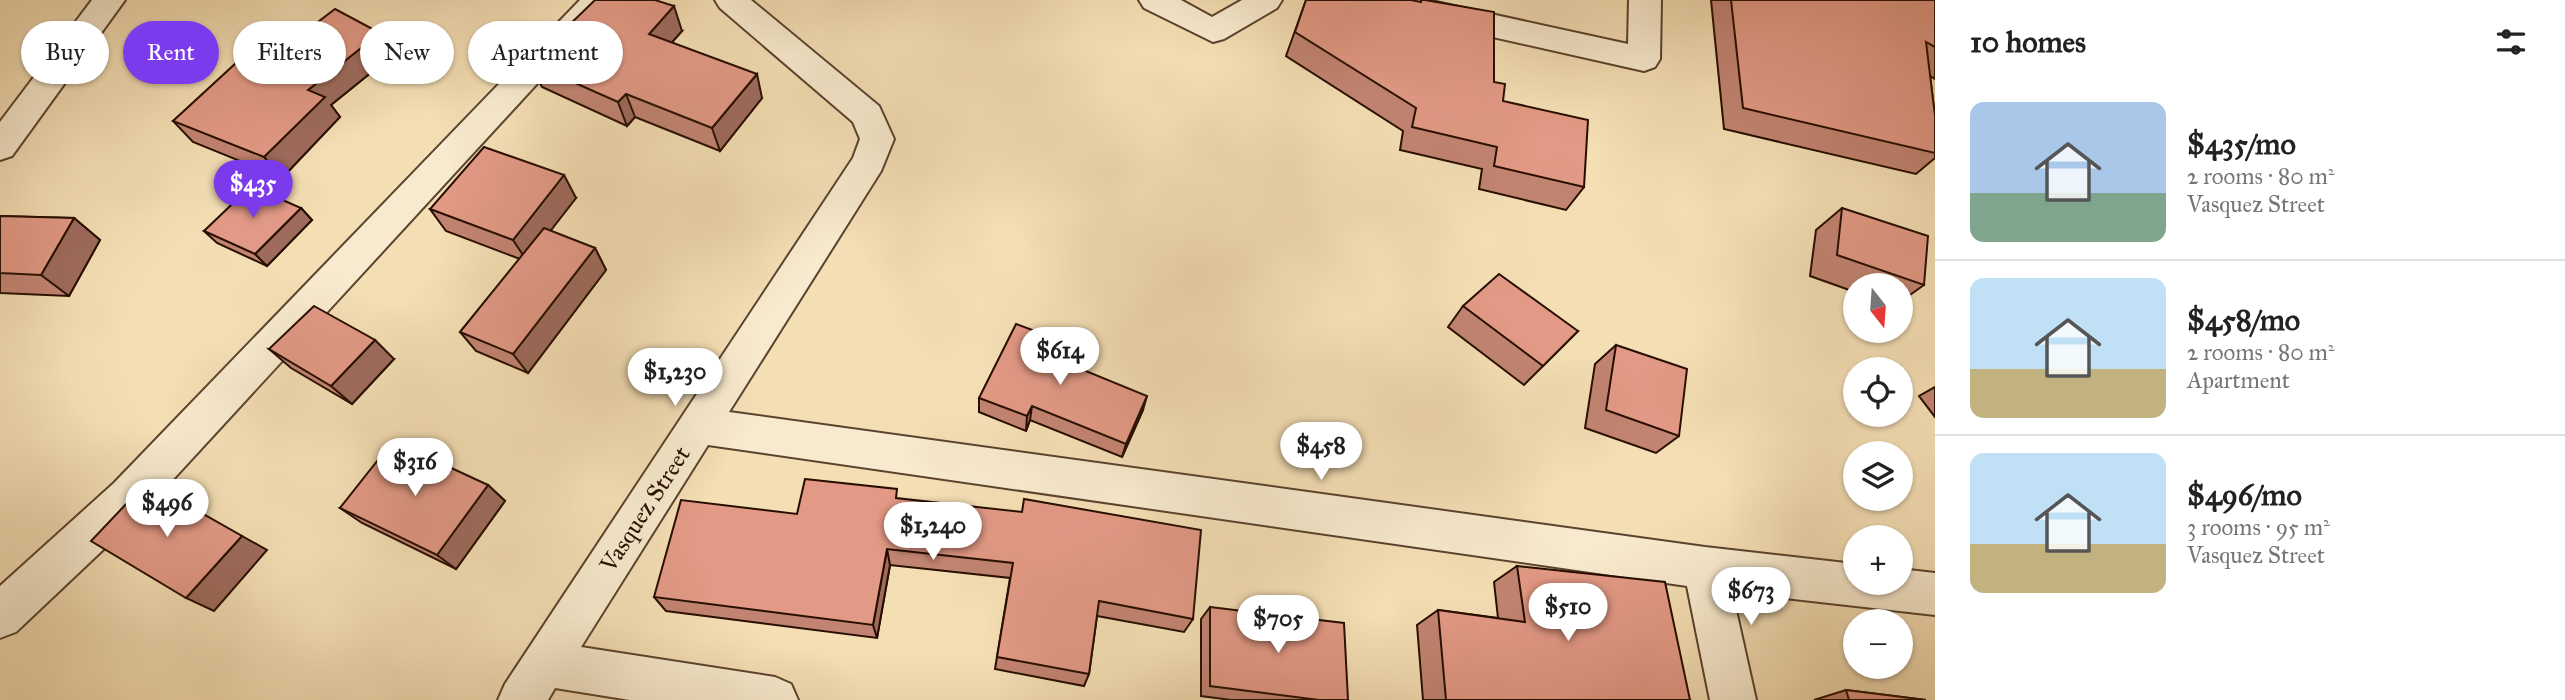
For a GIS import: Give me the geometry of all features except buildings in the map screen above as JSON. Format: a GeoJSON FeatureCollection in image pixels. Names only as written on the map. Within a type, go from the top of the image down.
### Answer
{"type":"FeatureCollection","features":[{"type":"Feature","properties":{"kind":"street"},"geometry":{"type":"LineString","coordinates":[[0,146],[109,0]]}},
{"type":"Feature","properties":{"kind":"street"},"geometry":{"type":"LineString","coordinates":[[0,616],[129,497],[598,0]]}},
{"type":"Feature","properties":{"kind":"street","name":"Vasquez Street"},"geometry":{"type":"LineString","coordinates":[[533,682],[869,162],[877,139],[867,115],[731,0]]}},
{"type":"Feature","properties":{"kind":"street"},"geometry":{"type":"LineString","coordinates":[[1155,0],[1213,31],[1266,0]]}},
{"type":"Feature","properties":{"kind":"street"},"geometry":{"type":"LineString","coordinates":[[1377,0],[1644,59],[1645,0]]}},
{"type":"Feature","properties":{"kind":"street"},"geometry":{"type":"LineString","coordinates":[[699,426],[1705,568],[1935,594]]}},
{"type":"Feature","properties":{"kind":"street"},"geometry":{"type":"LineString","coordinates":[[1705,568],[1733,700]]}},
{"type":"Feature","properties":{"kind":"street"},"geometry":{"type":"LineString","coordinates":[[533,682],[775,700]]}}]}
